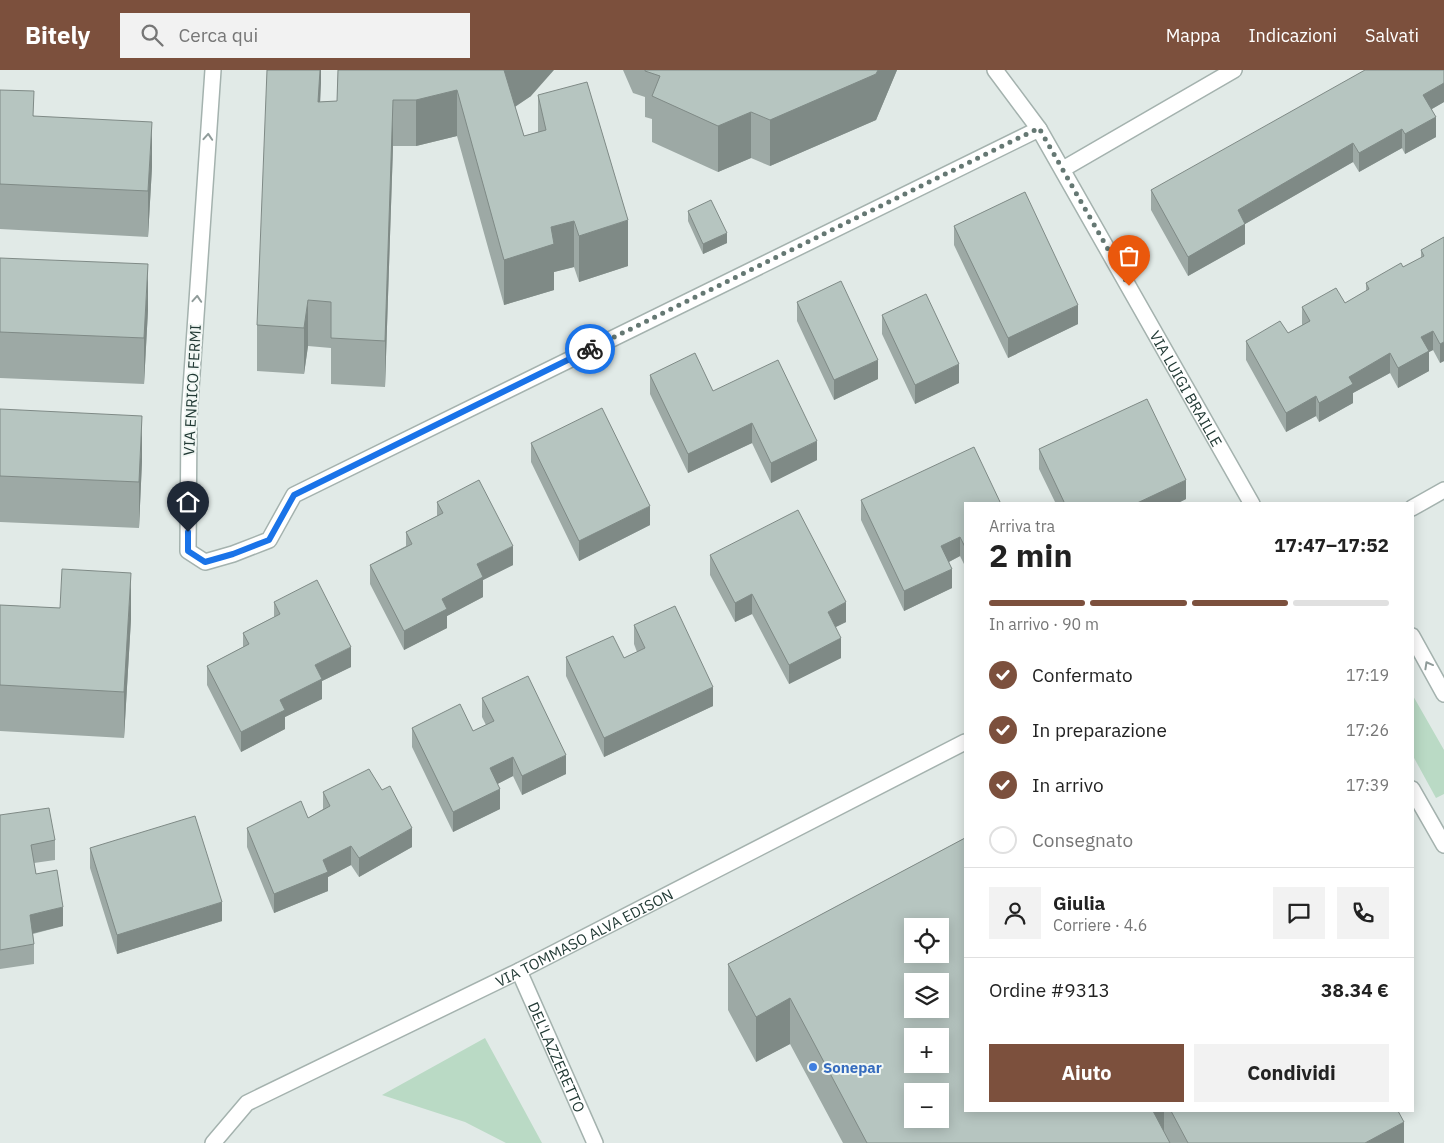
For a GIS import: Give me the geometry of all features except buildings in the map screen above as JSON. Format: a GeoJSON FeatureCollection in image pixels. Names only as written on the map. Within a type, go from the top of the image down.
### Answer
{"type":"FeatureCollection","features":[{"type":"Feature","properties":{"kind":"street","name":"VIA ENRICO FERMI"},"geometry":{"type":"LineString","coordinates":[[213,70],[189,417],[188,551],[205,562],[233,554],[269,540],[294,495],[1039,128]]}},
{"type":"Feature","properties":{"kind":"street","name":"VIA LUIGI BRAILLE"},"geometry":{"type":"LineString","coordinates":[[995,70],[1039,128],[1251,502]]}},
{"type":"Feature","properties":{"kind":"street"},"geometry":{"type":"LineString","coordinates":[[1063,169],[1234,70]]}},
{"type":"Feature","properties":{"kind":"street"},"geometry":{"type":"LineString","coordinates":[[1414,507],[1444,490]]}},
{"type":"Feature","properties":{"kind":"street"},"geometry":{"type":"LineString","coordinates":[[1414,640],[1444,694]]}},
{"type":"Feature","properties":{"kind":"street","name":"VIA TOMMASO ALVA EDISON"},"geometry":{"type":"LineString","coordinates":[[213,1143],[248,1103],[519,970],[964,743]]}},
{"type":"Feature","properties":{"kind":"street"},"geometry":{"type":"LineString","coordinates":[[1414,791],[1439,822],[1444,845]]}},
{"type":"Feature","properties":{"kind":"street","name":"DEL'LAZZERETTO"},"geometry":{"type":"LineString","coordinates":[[519,970],[595,1143]]}},
{"type":"Feature","properties":{"kind":"green space"},"geometry":{"type":"Polygon","coordinates":[[[1414,698],[1444,750],[1444,794],[1436,798],[1414,758],[1414,698]]]}},
{"type":"Feature","properties":{"kind":"green space"},"geometry":{"type":"Polygon","coordinates":[[[485,1038],[542,1143],[506,1143],[465,1122],[382,1095],[485,1038]]]}},
{"type":"Feature","properties":{"kind":"way so far"},"geometry":{"type":"LineString","coordinates":[[590,349],[1039,128],[1129,286]]}},
{"type":"Feature","properties":{"kind":"place","name":"Sonepar"},"geometry":{"type":"Point","coordinates":[813,1067]}},
{"type":"Feature","properties":{"kind":"route"},"geometry":{"type":"LineString","coordinates":[[188,532],[188,551],[205,562],[233,554],[269,540],[294,495],[590,349]]}}]}
